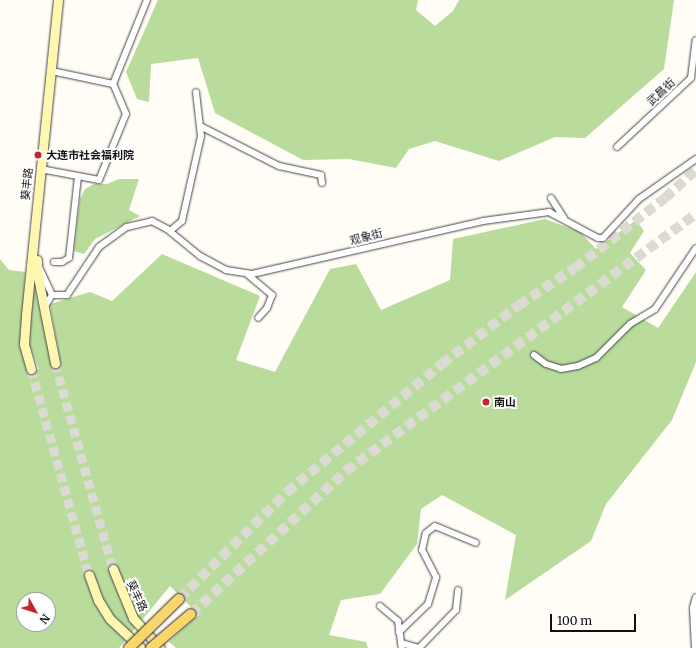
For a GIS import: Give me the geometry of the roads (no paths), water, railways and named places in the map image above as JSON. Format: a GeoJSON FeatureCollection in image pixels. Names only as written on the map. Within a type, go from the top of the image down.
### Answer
{"type":"FeatureCollection","features":[{"type":"Feature","properties":{"kind":"main road","name":"葵丰路"},"geometry":{"type":"LineString","coordinates":[[31,369],[24,344],[26,315],[58,0]]}},
{"type":"Feature","properties":{"kind":"main road","name":"葵丰路"},"geometry":{"type":"LineString","coordinates":[[55,363],[37,262],[64,0]]}},
{"type":"Feature","properties":{"kind":"main road","name":"葵丰路"},"geometry":{"type":"LineString","coordinates":[[113,570],[133,618],[160,648]]}},
{"type":"Feature","properties":{"kind":"main road"},"geometry":{"type":"LineString","coordinates":[[89,575],[98,600],[110,619],[141,648]]}},
{"type":"Feature","properties":{"kind":"main road"},"geometry":{"type":"LineString","coordinates":[[129,648],[179,599]]}},
{"type":"Feature","properties":{"kind":"main road"},"geometry":{"type":"LineString","coordinates":[[151,648],[191,614]]}},
{"type":"Feature","properties":{"kind":"street"},"geometry":{"type":"LineString","coordinates":[[46,170],[98,180],[126,114],[113,84],[147,0]]}},
{"type":"Feature","properties":{"kind":"street","name":"武昌街"},"geometry":{"type":"LineString","coordinates":[[617,147],[690,78],[696,40]]}},
{"type":"Feature","properties":{"kind":"street"},"geometry":{"type":"LineString","coordinates":[[56,72],[113,84]]}},
{"type":"Feature","properties":{"kind":"street"},"geometry":{"type":"LineString","coordinates":[[170,231],[182,221],[201,136],[196,92]]}},
{"type":"Feature","properties":{"kind":"street"},"geometry":{"type":"LineString","coordinates":[[200,126],[279,166],[321,175],[322,183]]}},
{"type":"Feature","properties":{"kind":"street","name":"观象街"},"geometry":{"type":"LineString","coordinates":[[52,295],[67,295],[99,247],[126,227],[152,221],[170,231],[200,256],[226,270],[247,274],[483,221],[549,212],[565,219],[598,238],[603,238],[639,199],[696,159]]}},
{"type":"Feature","properties":{"kind":"street"},"geometry":{"type":"LineString","coordinates":[[54,262],[62,262],[69,258],[78,176]]}},
{"type":"Feature","properties":{"kind":"street"},"geometry":{"type":"LineString","coordinates":[[551,198],[565,219]]}},
{"type":"Feature","properties":{"kind":"street"},"geometry":{"type":"LineString","coordinates":[[534,354],[546,364],[562,369],[578,366],[596,358],[630,324],[654,309],[696,248]]}},
{"type":"Feature","properties":{"kind":"street"},"geometry":{"type":"LineString","coordinates":[[37,262],[52,295],[44,308]]}},
{"type":"Feature","properties":{"kind":"street"},"geometry":{"type":"LineString","coordinates":[[247,274],[272,295],[267,308],[258,318]]}},
{"type":"Feature","properties":{"kind":"street"},"geometry":{"type":"LineString","coordinates":[[399,632],[428,604],[436,577],[422,550],[426,533],[435,526],[476,543]]}},
{"type":"Feature","properties":{"kind":"street"},"geometry":{"type":"LineString","coordinates":[[380,606],[398,621],[402,645],[419,648],[456,610],[458,590]]}},
{"type":"Feature","properties":{"kind":"street"},"geometry":{"type":"LineString","coordinates":[[695,648],[693,608],[696,597]]}},
{"type":"Feature","properties":{"kind":"tunnel"},"geometry":{"type":"LineString","coordinates":[[179,599],[287,492],[442,364],[519,305],[575,268],[665,198],[696,170]]}},
{"type":"Feature","properties":{"kind":"tunnel"},"geometry":{"type":"LineString","coordinates":[[191,614],[346,471],[696,214]]}},
{"type":"Feature","properties":{"kind":"tunnel"},"geometry":{"type":"LineString","coordinates":[[55,363],[113,569]]}},
{"type":"Feature","properties":{"kind":"tunnel"},"geometry":{"type":"LineString","coordinates":[[31,369],[89,575]]}},
{"type":"Feature","properties":{"kind":"place","name":"大连市社会福利院"},"geometry":{"type":"Point","coordinates":[38,155]}},
{"type":"Feature","properties":{"kind":"place","name":"南山"},"geometry":{"type":"Point","coordinates":[486,402]}}]}
